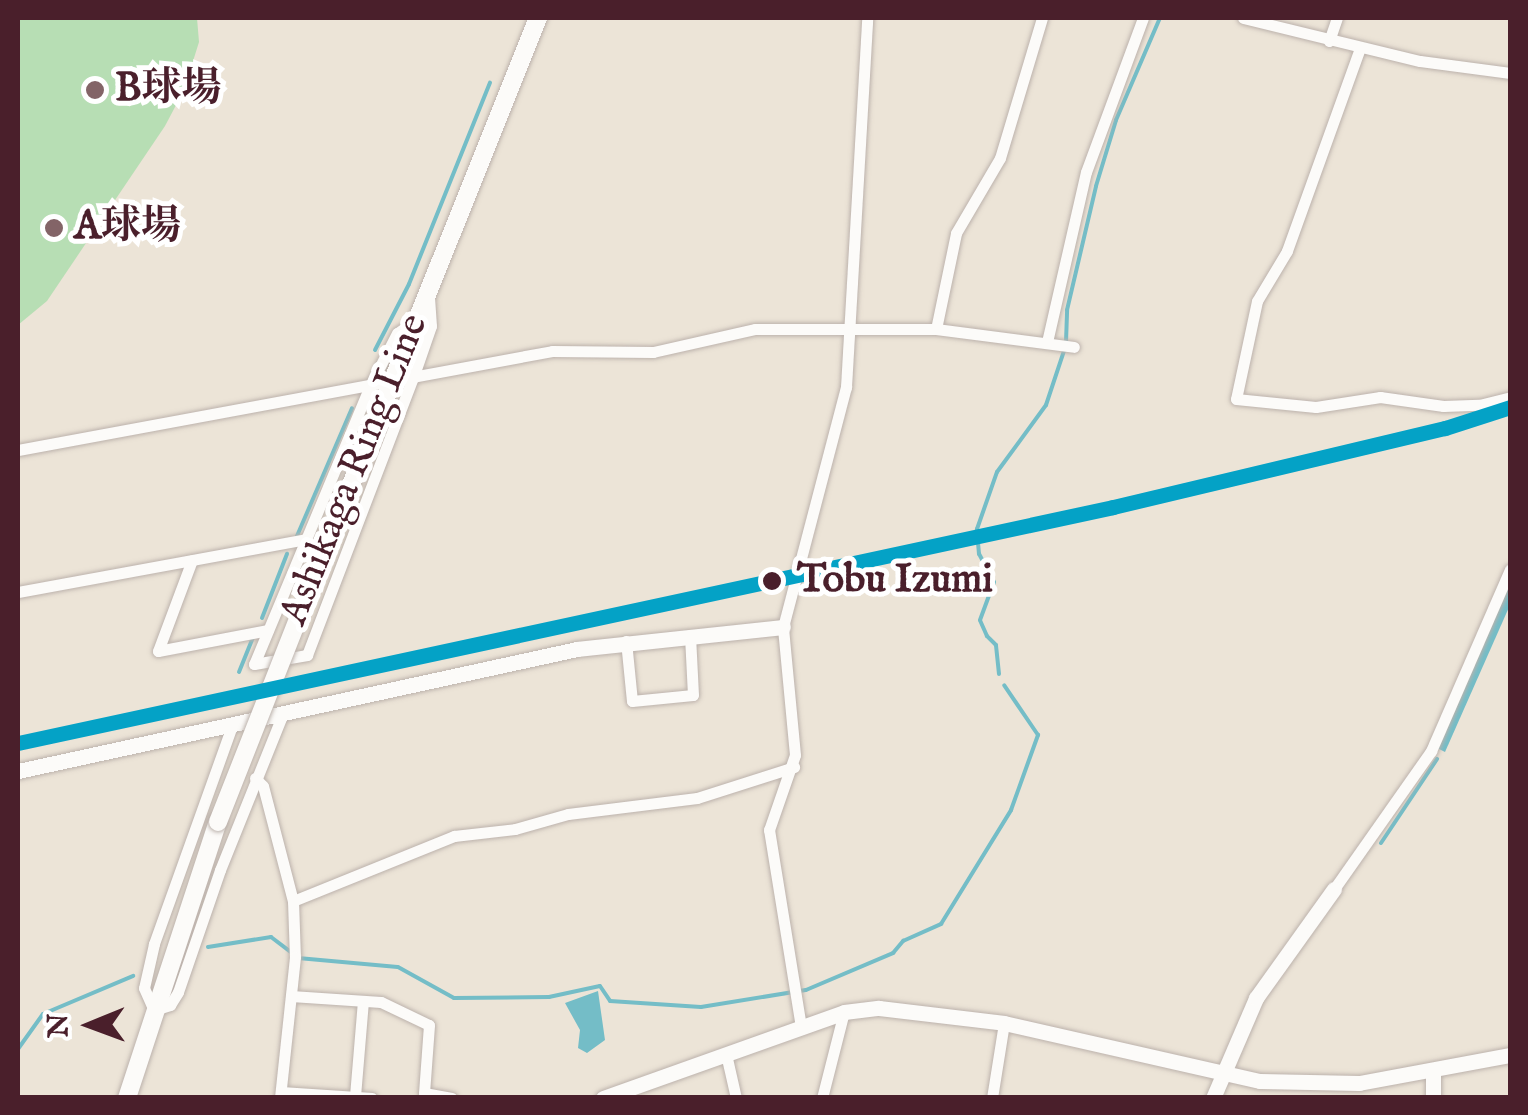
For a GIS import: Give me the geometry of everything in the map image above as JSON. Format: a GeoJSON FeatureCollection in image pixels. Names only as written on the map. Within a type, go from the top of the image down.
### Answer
{"type":"FeatureCollection","features":[{"type":"Feature","properties":{"kind":"main road","name":"Ashikaga Ring Line"},"geometry":{"type":"LineString","coordinates":[[127,1098],[218,822],[413,322],[538,18]]}},
{"type":"Feature","properties":{"kind":"street"},"geometry":{"type":"LineString","coordinates":[[801,1027],[769,844],[774,812],[794,767],[784,627],[841,411],[850,328],[867,18]]}},
{"type":"Feature","properties":{"kind":"street"},"geometry":{"type":"LineString","coordinates":[[936,329],[956,233],[1000,158],[1042,18]]}},
{"type":"Feature","properties":{"kind":"street"},"geometry":{"type":"LineString","coordinates":[[1049,343],[1086,172],[1143,18]]}},
{"type":"Feature","properties":{"kind":"street"},"geometry":{"type":"LineString","coordinates":[[1243,18],[1477,72],[1510,72]]}},
{"type":"Feature","properties":{"kind":"street"},"geometry":{"type":"LineString","coordinates":[[1330,41],[1337,18]]}},
{"type":"Feature","properties":{"kind":"street"},"geometry":{"type":"LineString","coordinates":[[1360,48],[1286,251],[1257,301],[1236,398],[1316,407],[1380,397],[1443,406],[1479,405],[1510,396]]}},
{"type":"Feature","properties":{"kind":"street"},"geometry":{"type":"LineString","coordinates":[[413,322],[397,333],[369,388],[254,664],[308,655],[413,378],[430,326],[428,289]]}},
{"type":"Feature","properties":{"kind":"street"},"geometry":{"type":"LineString","coordinates":[[18,466],[21,449],[369,388],[552,351],[634,353],[755,329],[850,328],[936,329],[1072,347]]}},
{"type":"Feature","properties":{"kind":"street"},"geometry":{"type":"LineString","coordinates":[[18,592],[307,539]]}},
{"type":"Feature","properties":{"kind":"street"},"geometry":{"type":"LineString","coordinates":[[192,560],[158,651],[268,630]]}},
{"type":"Feature","properties":{"kind":"street"},"geometry":{"type":"LineString","coordinates":[[1213,1098],[1256,998],[1431,750],[1510,570]]}},
{"type":"Feature","properties":{"kind":"street"},"geometry":{"type":"LineString","coordinates":[[18,771],[626,642],[784,627]]}},
{"type":"Feature","properties":{"kind":"street"},"geometry":{"type":"LineString","coordinates":[[626,642],[632,701],[693,695],[690,635]]}},
{"type":"Feature","properties":{"kind":"street"},"geometry":{"type":"LineString","coordinates":[[232,723],[154,944],[144,988],[154,1010],[170,1005],[178,992],[255,778],[283,713]]}},
{"type":"Feature","properties":{"kind":"street"},"geometry":{"type":"LineString","coordinates":[[294,901],[454,836],[515,830],[568,814],[697,798],[794,767]]}},
{"type":"Feature","properties":{"kind":"street"},"geometry":{"type":"LineString","coordinates":[[255,778],[263,786],[294,901],[291,996],[280,1095],[372,1098]]}},
{"type":"Feature","properties":{"kind":"street"},"geometry":{"type":"LineString","coordinates":[[291,996],[381,1002],[429,1025],[424,1093],[452,1098]]}},
{"type":"Feature","properties":{"kind":"street"},"geometry":{"type":"LineString","coordinates":[[354,1096],[363,1001]]}},
{"type":"Feature","properties":{"kind":"street"},"geometry":{"type":"LineString","coordinates":[[602,1098],[844,1012],[879,1008],[1004,1023],[1307,1090],[1510,1055]]}},
{"type":"Feature","properties":{"kind":"street"},"geometry":{"type":"LineString","coordinates":[[822,1098],[844,1012]]}},
{"type":"Feature","properties":{"kind":"street"},"geometry":{"type":"LineString","coordinates":[[992,1098],[1004,1023]]}},
{"type":"Feature","properties":{"kind":"street"},"geometry":{"type":"LineString","coordinates":[[726,1054],[736,1098]]}},
{"type":"Feature","properties":{"kind":"street"},"geometry":{"type":"LineString","coordinates":[[1433,1070],[1433,1098]]}},
{"type":"Feature","properties":{"kind":"green space","name":"B球場"},"geometry":{"type":"Polygon","coordinates":[[[18,18],[197,18],[199,42],[184,90],[165,126],[47,301],[18,325],[18,18]]]}},
{"type":"Feature","properties":{"kind":"water"},"geometry":{"type":"Polygon","coordinates":[[[1510,575],[1510,605],[1445,752],[1437,748],[1510,575]]]}},
{"type":"Feature","properties":{"kind":"water"},"geometry":{"type":"Polygon","coordinates":[[[598,991],[605,1040],[587,1053],[578,1048],[580,1030],[565,1003],[598,991]]]}},
{"type":"Feature","properties":{"kind":"waterway"},"geometry":{"type":"LineString","coordinates":[[1066,342],[1067,310],[1096,186],[1116,120],[1160,18]]}},
{"type":"Feature","properties":{"kind":"waterway"},"geometry":{"type":"LineString","coordinates":[[375,350],[409,284],[490,83]]}},
{"type":"Feature","properties":{"kind":"waterway"},"geometry":{"type":"LineString","coordinates":[[999,674],[996,645],[980,620],[994,582],[979,554],[977,529],[997,472],[1046,405],[1064,351]]}},
{"type":"Feature","properties":{"kind":"waterway"},"geometry":{"type":"LineString","coordinates":[[297,536],[352,408]]}},
{"type":"Feature","properties":{"kind":"waterway"},"geometry":{"type":"LineString","coordinates":[[262,618],[287,554]]}},
{"type":"Feature","properties":{"kind":"waterway"},"geometry":{"type":"LineString","coordinates":[[239,672],[253,638]]}},
{"type":"Feature","properties":{"kind":"waterway"},"geometry":{"type":"LineString","coordinates":[[298,958],[398,967],[454,998],[549,997],[600,986],[610,1001],[701,1007],[806,990],[893,953],[903,941],[941,924],[1011,810],[1038,735],[1004,685]]}},
{"type":"Feature","properties":{"kind":"waterway"},"geometry":{"type":"LineString","coordinates":[[1381,843],[1437,759]]}},
{"type":"Feature","properties":{"kind":"waterway"},"geometry":{"type":"LineString","coordinates":[[208,947],[271,937],[291,952]]}},
{"type":"Feature","properties":{"kind":"waterway"},"geometry":{"type":"LineString","coordinates":[[18,1049],[43,1014],[133,976]]}},
{"type":"Feature","properties":{"kind":"transit line"},"geometry":{"type":"LineString","coordinates":[[18,743],[1113,507],[1445,428],[1510,407]]}},
{"type":"Feature","properties":{"kind":"place","name":"B球場"},"geometry":{"type":"Point","coordinates":[95,90]}},
{"type":"Feature","properties":{"kind":"place","name":"A球場"},"geometry":{"type":"Point","coordinates":[54,228]}},
{"type":"Feature","properties":{"kind":"place","name":"Tobu Izumi"},"geometry":{"type":"Point","coordinates":[772,581]}}]}
